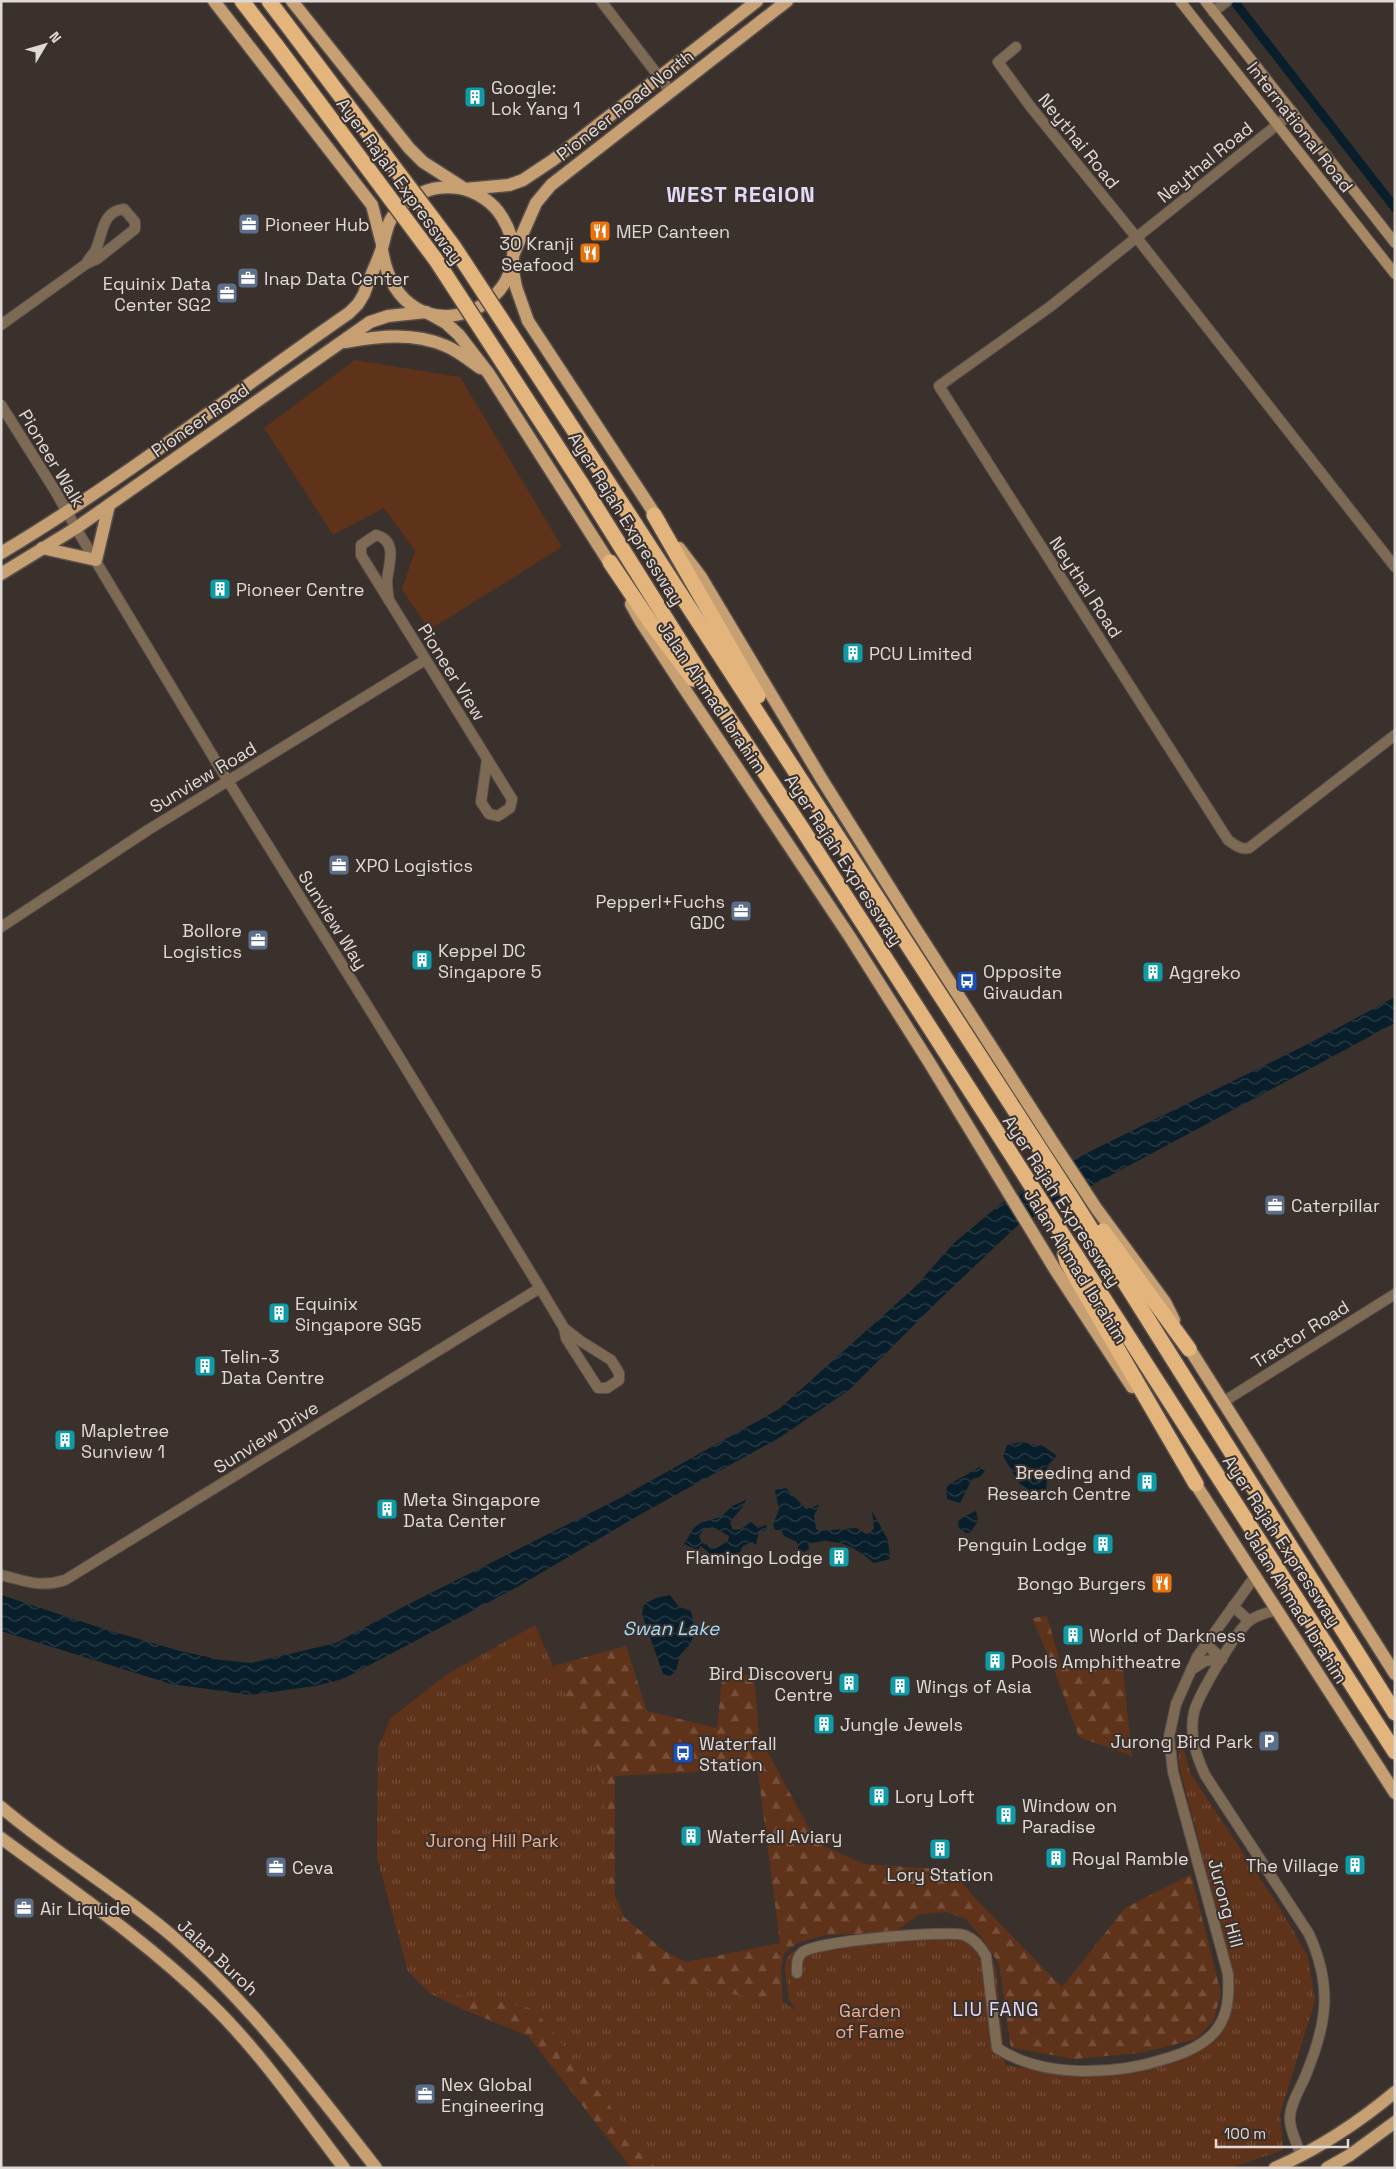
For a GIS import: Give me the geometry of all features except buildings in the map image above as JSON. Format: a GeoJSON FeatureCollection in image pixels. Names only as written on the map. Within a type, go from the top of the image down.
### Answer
{"type":"FeatureCollection","features":[{"type":"Feature","properties":{"kind":"highway","name":"Ayer Rajah Expressway"},"geometry":{"type":"LineString","coordinates":[[242,1],[436,260],[582,483],[715,697],[807,835],[1395,1752]]}},
{"type":"Feature","properties":{"kind":"highway","name":"Ayer Rajah Expressway"},"geometry":{"type":"LineString","coordinates":[[269,1],[454,247],[784,752],[1073,1200],[1395,1712]]}},
{"type":"Feature","properties":{"kind":"highway"},"geometry":{"type":"LineString","coordinates":[[654,515],[760,698],[784,752]]}},
{"type":"Feature","properties":{"kind":"highway"},"geometry":{"type":"LineString","coordinates":[[610,562],[651,623],[699,686],[715,697]]}},
{"type":"Feature","properties":{"kind":"highway"},"geometry":{"type":"LineString","coordinates":[[1073,1200],[1084,1206],[1088,1211],[1189,1349]]}},
{"type":"Feature","properties":{"kind":"highway"},"geometry":{"type":"LineString","coordinates":[[1055,1224],[1067,1262],[1196,1484]]}},
{"type":"Feature","properties":{"kind":"main road"},"geometry":{"type":"LineString","coordinates":[[214,1],[372,205],[387,274],[394,288],[403,299],[427,313],[456,316],[482,306],[494,298],[502,287],[512,260]]}},
{"type":"Feature","properties":{"kind":"main road"},"geometry":{"type":"LineString","coordinates":[[292,1],[409,148],[423,162],[464,189],[485,199],[501,216],[508,230],[512,245],[516,286],[528,321],[654,515],[701,577],[821,778],[901,906],[1096,1208],[1165,1302],[1189,1349],[1395,1674]]}},
{"type":"Feature","properties":{"kind":"main road","name":"Pioneer Road North"},"geometry":{"type":"LineString","coordinates":[[464,189],[509,185],[523,180],[553,160],[757,1]]}},
{"type":"Feature","properties":{"kind":"main road","name":"Pioneer Road North"},"geometry":{"type":"LineString","coordinates":[[512,260],[519,238],[536,203],[551,185],[787,1]]}},
{"type":"Feature","properties":{"kind":"main road","name":"International Road"},"geometry":{"type":"LineString","coordinates":[[1180,1],[1395,274]]}},
{"type":"Feature","properties":{"kind":"main road","name":"International Road"},"geometry":{"type":"LineString","coordinates":[[1205,1],[1220,6],[1293,112],[1395,244]]}},
{"type":"Feature","properties":{"kind":"main road"},"geometry":{"type":"LineString","coordinates":[[382,248],[392,219],[410,198],[436,188],[464,189]]}},
{"type":"Feature","properties":{"kind":"main road","name":"Pioneer Road"},"geometry":{"type":"LineString","coordinates":[[1,553],[67,513],[349,313],[364,294],[382,248]]}},
{"type":"Feature","properties":{"kind":"main road","name":"Pioneer Road"},"geometry":{"type":"LineString","coordinates":[[1,574],[76,528],[370,322],[388,316],[427,313]]}},
{"type":"Feature","properties":{"kind":"main road","name":"Jalan Ahmad Ibrahim"},"geometry":{"type":"LineString","coordinates":[[427,313],[446,323],[459,335],[489,374],[610,562],[641,622],[855,946],[958,1106],[1056,1271],[1256,1575],[1395,1793]]}},
{"type":"Feature","properties":{"kind":"main road"},"geometry":{"type":"LineString","coordinates":[[338,343],[377,336],[399,336],[425,340],[446,346],[489,374]]}},
{"type":"Feature","properties":{"kind":"main road"},"geometry":{"type":"LineString","coordinates":[[42,548],[96,560],[109,504]]}},
{"type":"Feature","properties":{"kind":"main road","name":"Jalan Buroh"},"geometry":{"type":"LineString","coordinates":[[1,1807],[170,1934],[230,1990],[264,2026],[293,2061],[376,2168]]}},
{"type":"Feature","properties":{"kind":"main road"},"geometry":{"type":"LineString","coordinates":[[1,1838],[156,1953],[214,2006],[274,2075],[344,2168]]}},
{"type":"Feature","properties":{"kind":"main road"},"geometry":{"type":"LineString","coordinates":[[1275,2168],[1301,2156],[1362,2119],[1395,2092]]}},
{"type":"Feature","properties":{"kind":"main road"},"geometry":{"type":"LineString","coordinates":[[1327,2168],[1395,2122]]}},
{"type":"Feature","properties":{"kind":"street"},"geometry":{"type":"LineString","coordinates":[[601,1],[670,91]]}},
{"type":"Feature","properties":{"kind":"street","name":"Neythai Road"},"geometry":{"type":"LineString","coordinates":[[1016,47],[998,62],[1030,106],[1137,238]]}},
{"type":"Feature","properties":{"kind":"street","name":"Neythal Road"},"geometry":{"type":"LineString","coordinates":[[1293,112],[1051,306],[939,386],[1228,840],[1246,849],[1250,848],[1395,735]]}},
{"type":"Feature","properties":{"kind":"street"},"geometry":{"type":"LineString","coordinates":[[1,325],[86,264],[97,259],[135,229],[135,222],[127,211],[121,208],[104,221],[94,252],[86,264]]}},
{"type":"Feature","properties":{"kind":"street"},"geometry":{"type":"LineString","coordinates":[[1137,238],[1395,567]]}},
{"type":"Feature","properties":{"kind":"street","name":"Pioneer Walk"},"geometry":{"type":"LineString","coordinates":[[1,405],[76,528]]}},
{"type":"Feature","properties":{"kind":"street","name":"Sunview Way"},"geometry":{"type":"LineString","coordinates":[[76,528],[540,1288],[564,1328],[566,1338],[598,1388],[605,1389],[619,1380],[619,1373],[611,1360],[564,1328]]}},
{"type":"Feature","properties":{"kind":"street","name":"Pioneer View"},"geometry":{"type":"LineString","coordinates":[[389,601],[388,578],[392,556],[384,540],[376,535],[361,545],[360,551],[389,601],[425,660],[512,799],[510,808],[498,816],[489,814],[481,802],[487,760]]}},
{"type":"Feature","properties":{"kind":"street","name":"Sunview Road"},"geometry":{"type":"LineString","coordinates":[[1,927],[148,830],[425,660]]}},
{"type":"Feature","properties":{"kind":"street","name":"Sunview Drive"},"geometry":{"type":"LineString","coordinates":[[1,1574],[37,1585],[65,1580],[540,1288]]}},
{"type":"Feature","properties":{"kind":"street","name":"Tractor Road"},"geometry":{"type":"LineString","coordinates":[[1223,1402],[1395,1294]]}},
{"type":"Feature","properties":{"kind":"street","name":"Jurong Hill"},"geometry":{"type":"LineString","coordinates":[[797,1973],[797,1959],[801,1953],[808,1949],[828,1944],[951,1933],[965,1936],[979,1945],[986,1956],[997,2048],[1008,2055],[1040,2066],[1077,2071],[1112,2071],[1147,2066],[1182,2054],[1204,2041],[1217,2030],[1222,2020],[1229,1993],[1228,1974],[1170,1757],[1169,1737],[1171,1719],[1190,1670],[1206,1644],[1256,1575]]}},
{"type":"Feature","properties":{"kind":"street"},"geometry":{"type":"LineString","coordinates":[[1233,1606],[1249,1621]]}},
{"type":"Feature","properties":{"kind":"street"},"geometry":{"type":"LineString","coordinates":[[1278,1610],[1264,1613],[1249,1621],[1222,1659],[1201,1694],[1194,1712],[1193,1732],[1196,1755],[1205,1775],[1309,1934],[1319,1956],[1326,1997],[1324,2022],[1313,2057],[1292,2108],[1290,2120],[1301,2156]]}},
{"type":"Feature","properties":{"kind":"street"},"geometry":{"type":"LineString","coordinates":[[1206,1644],[1222,1659]]}},
{"type":"Feature","properties":{"kind":"street"},"geometry":{"type":"LineString","coordinates":[[1190,1670],[1205,1661],[1222,1659]]}},
{"type":"Feature","properties":{"kind":"green space"},"geometry":{"type":"Polygon","coordinates":[[[355,360],[460,377],[562,547],[429,630],[402,589],[415,551],[384,508],[333,535],[264,428],[355,360]]]}},
{"type":"Feature","properties":{"kind":"green space"},"geometry":{"type":"Polygon","coordinates":[[[1047,1616],[1061,1665],[1122,1658],[1132,1756],[1079,1737],[1053,1667],[1032,1618],[1047,1616]]]}},
{"type":"Feature","properties":{"kind":"green space","name":"Jurong Hill Park"},"geometry":{"type":"Polygon","coordinates":[[[535,1625],[604,1783],[610,1899],[646,1981],[783,2002],[795,2010],[789,1999],[785,1970],[786,1960],[792,1952],[827,1939],[896,1937],[939,1929],[963,1932],[984,1945],[996,1968],[1005,2065],[1063,2074],[1151,2069],[1197,2053],[1220,2032],[1232,2011],[1233,1972],[1179,1766],[1179,1732],[1190,1773],[1279,1907],[1308,1956],[1315,2001],[1280,2114],[1283,2150],[1230,2168],[657,2168],[546,2023],[529,2008],[487,1998],[430,1993],[408,1971],[377,1857],[378,1748],[391,1718],[449,1673],[535,1625]]]}},
{"type":"Feature","properties":{"kind":"green space","name":"Jurong Hill Park"},"geometry":{"type":"Polygon","coordinates":[[[626,1646],[647,1711],[717,1728],[722,1678],[754,1674],[759,1736],[817,1843],[864,1864],[952,1870],[975,1898],[1062,1987],[1125,1908],[1191,1874],[1221,1993],[1213,2022],[1196,2039],[1140,2053],[1074,2059],[1011,2048],[999,1964],[985,1942],[966,1919],[946,1912],[920,1914],[893,1933],[825,1935],[798,1943],[784,1953],[781,1970],[783,2002],[848,2060],[842,2070],[1090,2072],[1151,2069],[1197,2053],[1220,2032],[1232,2011],[1295,2059],[1280,2114],[1283,2150],[1230,2168],[631,2168],[528,2036],[455,2006],[430,1993],[408,1971],[377,1857],[378,1748],[391,1718],[449,1673],[526,1778],[545,1647],[553,1666],[626,1646]],[[757,1765],[695,1772],[615,1776],[615,1896],[624,1917],[663,1950],[686,1962],[780,1943],[757,1765]]]}},
{"type":"Feature","properties":{"kind":"water"},"geometry":{"type":"Polygon","coordinates":[[[1395,997],[1395,1023],[1018,1225],[938,1301],[849,1390],[779,1438],[641,1514],[519,1586],[343,1679],[315,1686],[251,1695],[171,1684],[1,1631],[1,1595],[104,1629],[180,1651],[222,1660],[251,1663],[336,1643],[403,1607],[622,1497],[779,1409],[914,1288],[954,1243],[1003,1202],[1079,1157],[1312,1042],[1395,997]]]}},
{"type":"Feature","properties":{"kind":"water"},"geometry":{"type":"Polygon","coordinates":[[[1021,1442],[1043,1446],[1057,1456],[1048,1465],[1046,1494],[1040,1498],[1019,1483],[1003,1456],[1007,1445],[1021,1442]]]}},
{"type":"Feature","properties":{"kind":"water"},"geometry":{"type":"Polygon","coordinates":[[[979,1467],[985,1471],[980,1477],[972,1479],[960,1503],[947,1499],[947,1487],[949,1485],[979,1467]]]}},
{"type":"Feature","properties":{"kind":"water"},"geometry":{"type":"Polygon","coordinates":[[[786,1488],[806,1509],[819,1505],[814,1515],[816,1529],[819,1531],[856,1528],[866,1534],[870,1533],[874,1528],[872,1511],[888,1540],[890,1559],[874,1563],[851,1547],[827,1541],[808,1544],[809,1548],[805,1552],[798,1549],[797,1542],[784,1536],[781,1530],[775,1530],[773,1525],[779,1509],[775,1490],[786,1488]]]}},
{"type":"Feature","properties":{"kind":"water"},"geometry":{"type":"Polygon","coordinates":[[[746,1500],[743,1507],[730,1523],[733,1530],[741,1529],[751,1522],[758,1528],[766,1525],[767,1530],[759,1531],[756,1545],[752,1542],[743,1546],[740,1552],[735,1554],[739,1558],[733,1562],[721,1563],[701,1546],[698,1550],[684,1544],[693,1529],[700,1523],[721,1517],[732,1506],[746,1500]],[[713,1527],[704,1529],[699,1536],[705,1545],[706,1543],[709,1548],[715,1549],[728,1541],[729,1536],[713,1527]]]}},
{"type":"Feature","properties":{"kind":"water"},"geometry":{"type":"Polygon","coordinates":[[[976,1511],[978,1521],[970,1533],[966,1533],[959,1528],[958,1519],[976,1511]]]}},
{"type":"Feature","properties":{"kind":"water","name":"Swan Lake"},"geometry":{"type":"Polygon","coordinates":[[[670,1595],[679,1607],[691,1611],[695,1633],[690,1644],[680,1655],[676,1671],[670,1676],[663,1674],[642,1614],[644,1604],[656,1598],[670,1595]]]}},
{"type":"Feature","properties":{"kind":"waterway"},"geometry":{"type":"LineString","coordinates":[[1234,1],[1395,208]]}},
{"type":"Feature","properties":{"kind":"place","name":"Google: Lok Yang 1"},"geometry":{"type":"Point","coordinates":[475,97]}},
{"type":"Feature","properties":{"kind":"place","name":"Pioneer Hub"},"geometry":{"type":"Point","coordinates":[249,224]}},
{"type":"Feature","properties":{"kind":"place","name":"MEP Canteen"},"geometry":{"type":"Point","coordinates":[600,231]}},
{"type":"Feature","properties":{"kind":"place","name":"30 Kranji Seafood"},"geometry":{"type":"Point","coordinates":[590,253]}},
{"type":"Feature","properties":{"kind":"place","name":"Inap Data Center"},"geometry":{"type":"Point","coordinates":[248,278]}},
{"type":"Feature","properties":{"kind":"place","name":"Equinix Data Center SG2"},"geometry":{"type":"Point","coordinates":[227,293]}},
{"type":"Feature","properties":{"kind":"place","name":"Pioneer Centre"},"geometry":{"type":"Point","coordinates":[220,589]}},
{"type":"Feature","properties":{"kind":"place","name":"PCU Limited"},"geometry":{"type":"Point","coordinates":[853,653]}},
{"type":"Feature","properties":{"kind":"place","name":"XPO Logistics"},"geometry":{"type":"Point","coordinates":[339,865]}},
{"type":"Feature","properties":{"kind":"place","name":"Pepperl+Fuchs GDC"},"geometry":{"type":"Point","coordinates":[741,911]}},
{"type":"Feature","properties":{"kind":"place","name":"Bollore Logistics"},"geometry":{"type":"Point","coordinates":[258,940]}},
{"type":"Feature","properties":{"kind":"place","name":"Keppel DC Singapore 5"},"geometry":{"type":"Point","coordinates":[422,960]}},
{"type":"Feature","properties":{"kind":"place","name":"Aggreko"},"geometry":{"type":"Point","coordinates":[1153,972]}},
{"type":"Feature","properties":{"kind":"place","name":"Opposite Givaudan"},"geometry":{"type":"Point","coordinates":[967,981]}},
{"type":"Feature","properties":{"kind":"place","name":"Caterpillar"},"geometry":{"type":"Point","coordinates":[1275,1205]}},
{"type":"Feature","properties":{"kind":"place","name":"Equinix Singapore SG5"},"geometry":{"type":"Point","coordinates":[279,1313]}},
{"type":"Feature","properties":{"kind":"place","name":"Telin-3 Data Centre"},"geometry":{"type":"Point","coordinates":[205,1366]}},
{"type":"Feature","properties":{"kind":"place","name":"Mapletree Sunview 1"},"geometry":{"type":"Point","coordinates":[65,1440]}},
{"type":"Feature","properties":{"kind":"place","name":"Breeding and Research Centre"},"geometry":{"type":"Point","coordinates":[1147,1482]}},
{"type":"Feature","properties":{"kind":"place","name":"Meta Singapore Data Center"},"geometry":{"type":"Point","coordinates":[387,1509]}},
{"type":"Feature","properties":{"kind":"place","name":"Penguin Lodge"},"geometry":{"type":"Point","coordinates":[1103,1544]}},
{"type":"Feature","properties":{"kind":"place","name":"Flamingo Lodge"},"geometry":{"type":"Point","coordinates":[839,1557]}},
{"type":"Feature","properties":{"kind":"place","name":"Bongo Burgers"},"geometry":{"type":"Point","coordinates":[1162,1583]}},
{"type":"Feature","properties":{"kind":"place","name":"World of Darkness"},"geometry":{"type":"Point","coordinates":[1073,1635]}},
{"type":"Feature","properties":{"kind":"place","name":"Pools Amphitheatre"},"geometry":{"type":"Point","coordinates":[995,1661]}},
{"type":"Feature","properties":{"kind":"place","name":"Bird Discovery Centre"},"geometry":{"type":"Point","coordinates":[849,1683]}},
{"type":"Feature","properties":{"kind":"place","name":"Wings of Asia"},"geometry":{"type":"Point","coordinates":[900,1686]}},
{"type":"Feature","properties":{"kind":"place","name":"Jungle Jewels"},"geometry":{"type":"Point","coordinates":[824,1724]}},
{"type":"Feature","properties":{"kind":"place","name":"Jurong Bird Park"},"geometry":{"type":"Point","coordinates":[1269,1741]}},
{"type":"Feature","properties":{"kind":"place","name":"Waterfall Station"},"geometry":{"type":"Point","coordinates":[683,1753]}},
{"type":"Feature","properties":{"kind":"place","name":"Lory Loft"},"geometry":{"type":"Point","coordinates":[879,1796]}},
{"type":"Feature","properties":{"kind":"place","name":"Window on Paradise"},"geometry":{"type":"Point","coordinates":[1006,1815]}},
{"type":"Feature","properties":{"kind":"place","name":"Waterfall Aviary"},"geometry":{"type":"Point","coordinates":[691,1836]}},
{"type":"Feature","properties":{"kind":"place","name":"Lory Station"},"geometry":{"type":"Point","coordinates":[940,1849]}},
{"type":"Feature","properties":{"kind":"place","name":"Royal Ramble"},"geometry":{"type":"Point","coordinates":[1056,1858]}},
{"type":"Feature","properties":{"kind":"place","name":"The Village"},"geometry":{"type":"Point","coordinates":[1355,1865]}},
{"type":"Feature","properties":{"kind":"place","name":"Ceva"},"geometry":{"type":"Point","coordinates":[276,1867]}},
{"type":"Feature","properties":{"kind":"place","name":"Air Liquide"},"geometry":{"type":"Point","coordinates":[24,1908]}},
{"type":"Feature","properties":{"kind":"place","name":"Nex Global Engineering"},"geometry":{"type":"Point","coordinates":[425,2094]}},
{"type":"Feature","properties":{"kind":"district","name":"WEST REGION"},"geometry":{"type":"Point","coordinates":[741,194]}},
{"type":"Feature","properties":{"kind":"district","name":"LIU FANG"},"geometry":{"type":"Point","coordinates":[996,2009]}},
{"type":"Feature","properties":{"kind":"park label","name":"Garden of Fame"},"geometry":{"type":"Point","coordinates":[870,2020]}}]}
